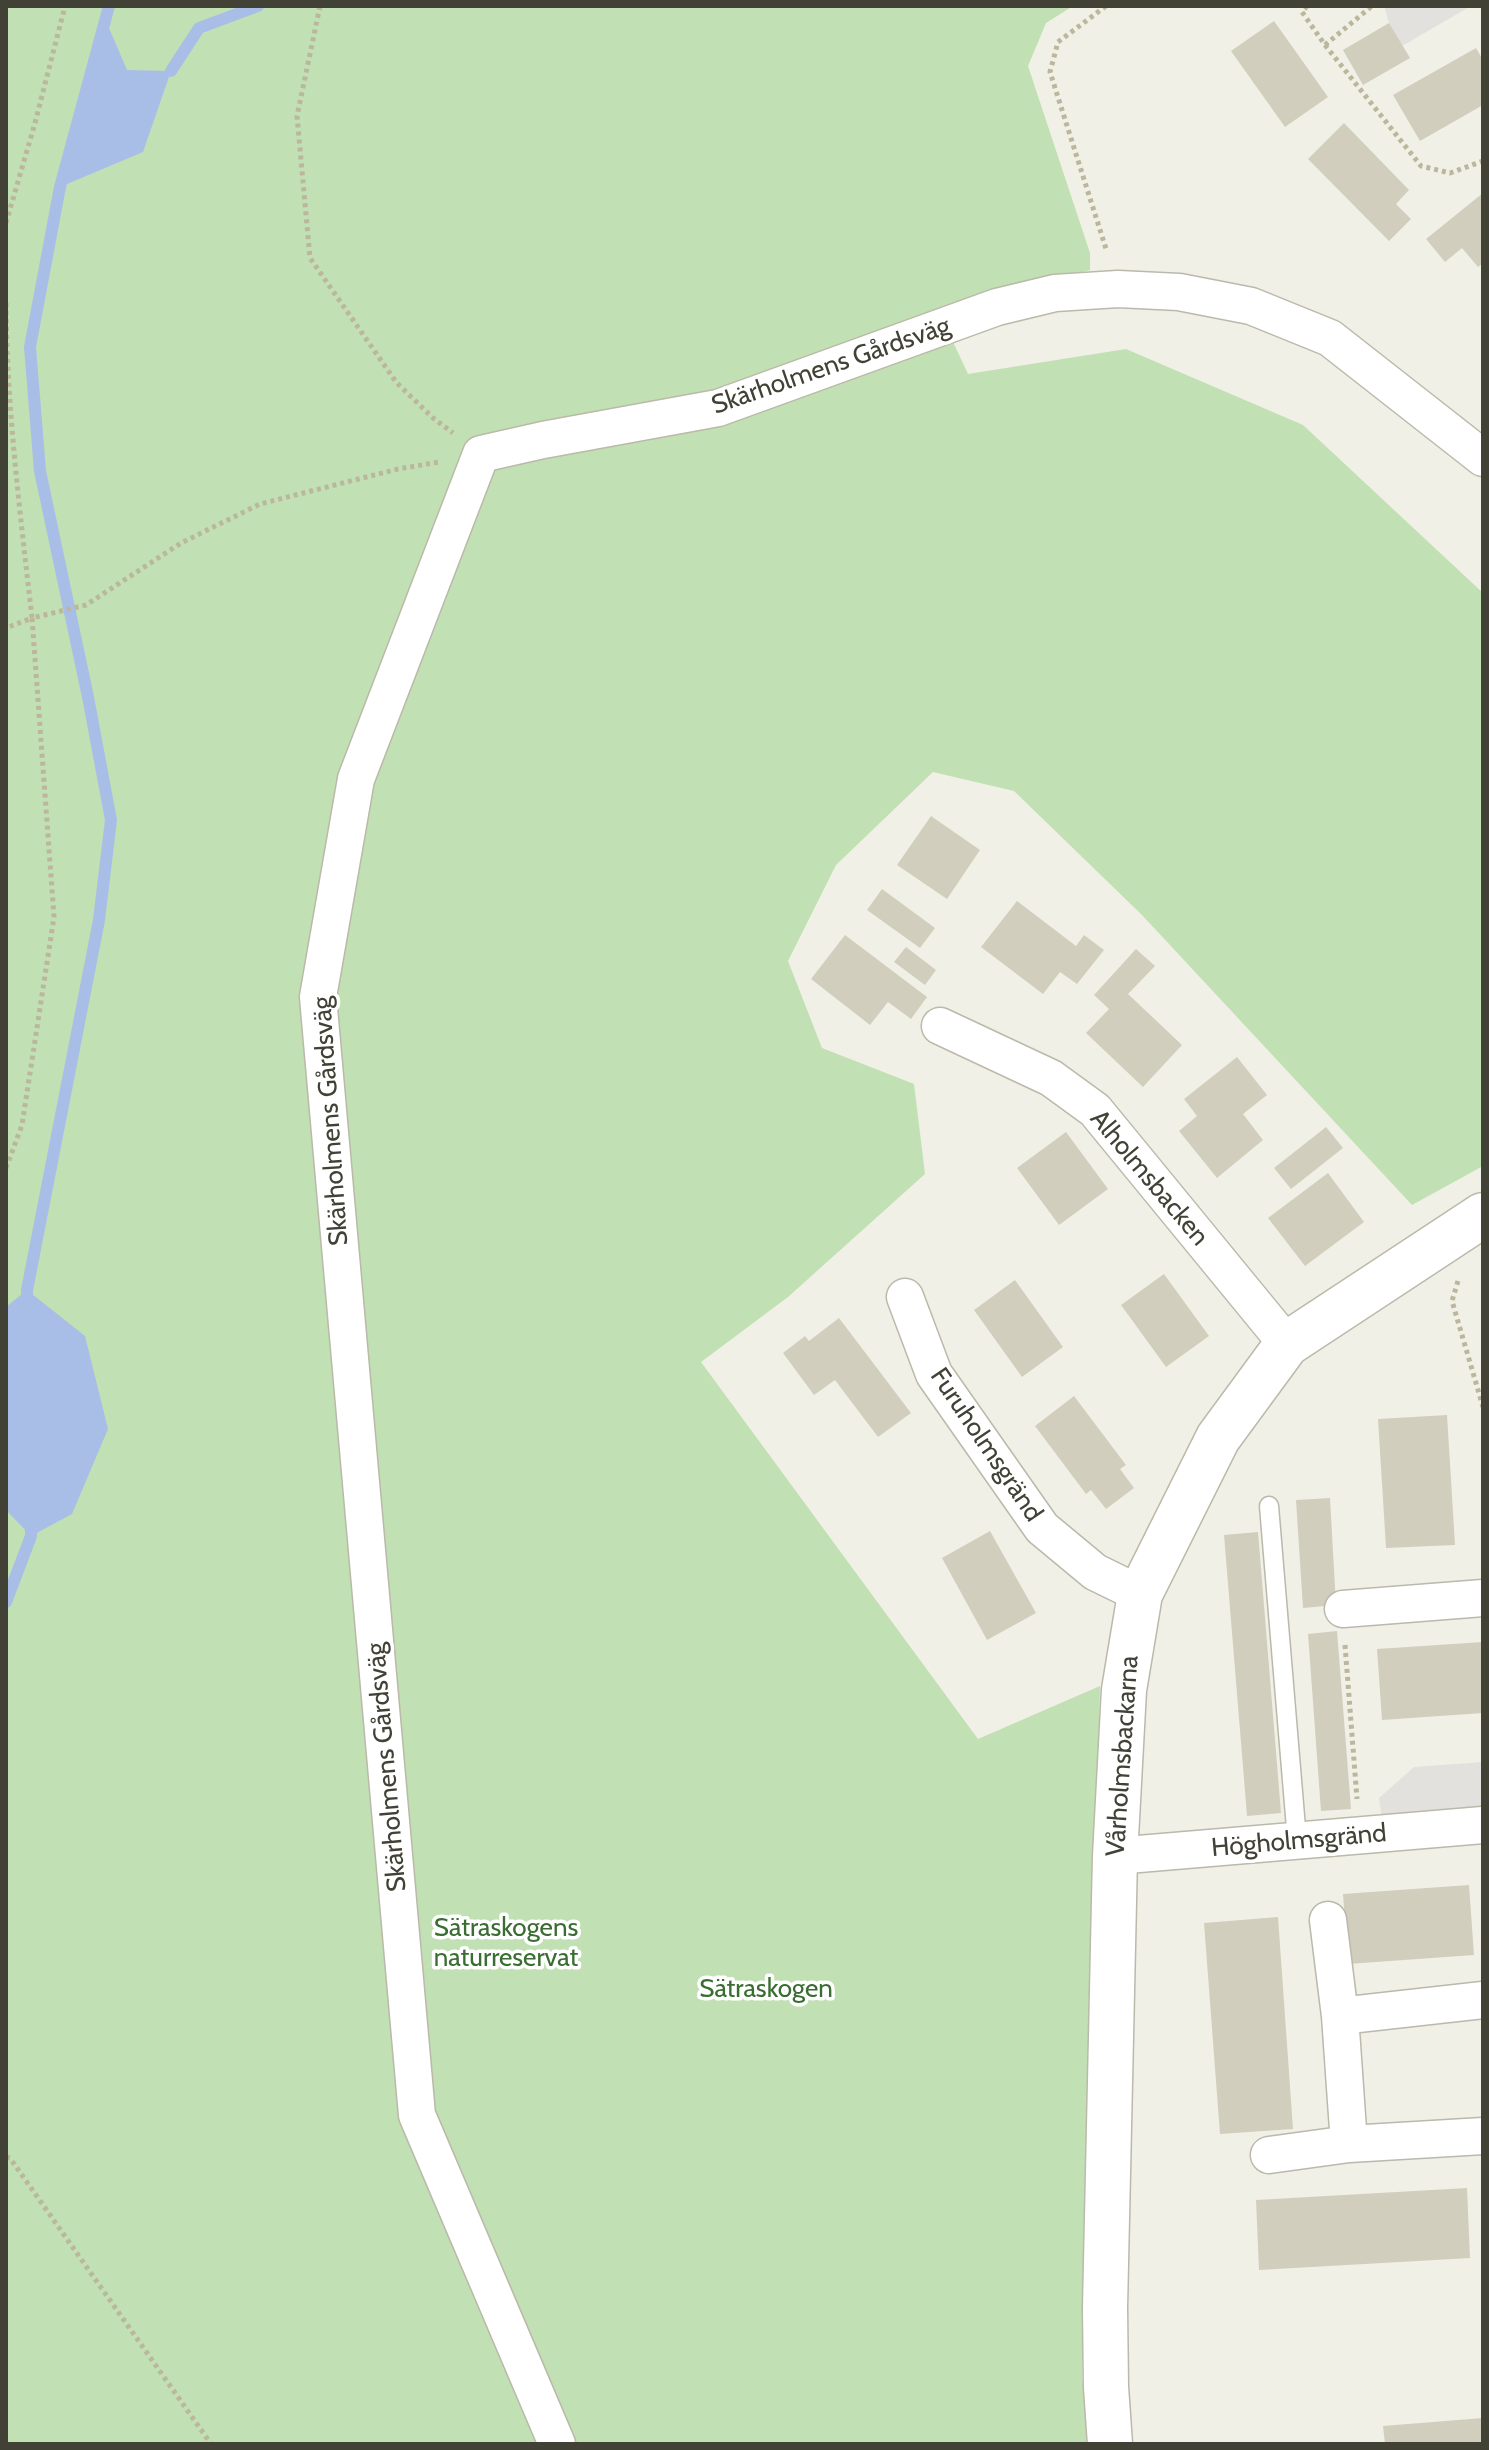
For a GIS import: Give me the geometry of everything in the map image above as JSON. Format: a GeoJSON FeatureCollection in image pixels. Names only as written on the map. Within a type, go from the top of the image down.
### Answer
{"type":"FeatureCollection","features":[{"type":"Feature","properties":{"kind":"street","name":"Skärholmens Gårdsväg"},"geometry":{"type":"LineString","coordinates":[[557,2444],[417,2115],[318,997],[356,779],[481,454],[718,408],[997,307],[1055,293],[1118,289],[1179,292],[1251,306],[1330,338],[1483,458]]}},
{"type":"Feature","properties":{"kind":"street","name":"Alholmsbacken"},"geometry":{"type":"LineString","coordinates":[[940,1026],[1051,1078],[1095,1110],[1287,1344]]}},
{"type":"Feature","properties":{"kind":"street","name":"Vårholmsbackarna"},"geometry":{"type":"LineString","coordinates":[[1110,2444],[1105,2308],[1115,1856],[1124,1690],[1140,1594],[1218,1438],[1287,1344],[1479,1218]]}},
{"type":"Feature","properties":{"kind":"street","name":"Furuholmsgränd"},"geometry":{"type":"LineString","coordinates":[[905,1297],[934,1374],[1042,1528],[1095,1572],[1140,1594]]}},
{"type":"Feature","properties":{"kind":"street"},"geometry":{"type":"LineString","coordinates":[[1343,1609],[1483,1598]]}},
{"type":"Feature","properties":{"kind":"street","name":"Högholmsgränd"},"geometry":{"type":"LineString","coordinates":[[1115,1856],[1483,1825]]}},
{"type":"Feature","properties":{"kind":"street"},"geometry":{"type":"LineString","coordinates":[[1328,1920],[1340,2016],[1349,2144]]}},
{"type":"Feature","properties":{"kind":"street"},"geometry":{"type":"LineString","coordinates":[[1340,2016],[1483,2000]]}},
{"type":"Feature","properties":{"kind":"street"},"geometry":{"type":"LineString","coordinates":[[1269,2155],[1349,2144],[1483,2136]]}},
{"type":"Feature","properties":{"kind":"lane"},"geometry":{"type":"LineString","coordinates":[[1269,1506],[1297,1840]]}},
{"type":"Feature","properties":{"kind":"path"},"geometry":{"type":"LineString","coordinates":[[6,223],[65,6]]}},
{"type":"Feature","properties":{"kind":"path"},"geometry":{"type":"LineString","coordinates":[[320,6],[297,116],[310,258],[396,382],[433,418],[481,454]]}},
{"type":"Feature","properties":{"kind":"path"},"geometry":{"type":"LineString","coordinates":[[1106,6],[1058,42],[1050,72],[1118,289]]}},
{"type":"Feature","properties":{"kind":"path"},"geometry":{"type":"LineString","coordinates":[[1307,6],[1302,12],[1325,45],[1421,166],[1450,173],[1483,161]]}},
{"type":"Feature","properties":{"kind":"path"},"geometry":{"type":"LineString","coordinates":[[1325,45],[1372,6]]}},
{"type":"Feature","properties":{"kind":"path"},"geometry":{"type":"LineString","coordinates":[[6,303],[17,491],[32,618],[54,917],[22,1125],[6,1168]]}},
{"type":"Feature","properties":{"kind":"path"},"geometry":{"type":"LineString","coordinates":[[6,628],[32,618],[86,605],[181,543],[260,504],[398,469],[481,454]]}},
{"type":"Feature","properties":{"kind":"path"},"geometry":{"type":"LineString","coordinates":[[1479,1218],[1452,1301],[1483,1407]]}},
{"type":"Feature","properties":{"kind":"path"},"geometry":{"type":"LineString","coordinates":[[1343,1609],[1360,1836]]}},
{"type":"Feature","properties":{"kind":"path"},"geometry":{"type":"LineString","coordinates":[[6,2157],[10,2158],[67,2235],[211,2444]]}},
{"type":"Feature","properties":{"kind":"green space","name":"Sätraskogens naturreservat"},"geometry":{"type":"Polygon","coordinates":[[[6,6],[1073,6],[1046,23],[1028,66],[1090,253],[1090,270],[1012,289],[939,312],[968,374],[1126,349],[1303,425],[1483,593],[1483,1166],[1412,1205],[1142,915],[1014,791],[933,772],[836,865],[788,961],[822,1048],[914,1084],[925,1174],[788,1297],[701,1362],[978,1739],[1100,1686],[1082,2378],[1091,2444],[6,2444],[6,6]]]}},
{"type":"Feature","properties":{"kind":"shaded area"},"geometry":{"type":"Polygon","coordinates":[[[1384,6],[1471,6],[1402,46],[1389,23],[1384,6]]]}},
{"type":"Feature","properties":{"kind":"shaded area"},"geometry":{"type":"Polygon","coordinates":[[[1483,1762],[1483,1825],[1384,1834],[1379,1798],[1414,1767],[1483,1762]]]}},
{"type":"Feature","properties":{"kind":"water"},"geometry":{"type":"Polygon","coordinates":[[[106,21],[127,70],[171,71],[143,152],[60,187],[106,21]]]}},
{"type":"Feature","properties":{"kind":"water"},"geometry":{"type":"Polygon","coordinates":[[[27,1290],[85,1336],[108,1429],[72,1514],[31,1536],[6,1510],[6,1307],[27,1290]]]}},
{"type":"Feature","properties":{"kind":"building"},"geometry":{"type":"Polygon","coordinates":[[[1274,21],[1328,97],[1285,127],[1231,51],[1274,21]]]}},
{"type":"Feature","properties":{"kind":"building"},"geometry":{"type":"Polygon","coordinates":[[[1389,23],[1410,58],[1363,85],[1343,50],[1389,23]]]}},
{"type":"Feature","properties":{"kind":"building"},"geometry":{"type":"Polygon","coordinates":[[[1476,48],[1483,60],[1483,105],[1420,141],[1393,95],[1476,48]]]}},
{"type":"Feature","properties":{"kind":"building"},"geometry":{"type":"Polygon","coordinates":[[[1344,123],[1409,190],[1396,204],[1411,219],[1389,241],[1308,159],[1344,123]]]}},
{"type":"Feature","properties":{"kind":"building"},"geometry":{"type":"Polygon","coordinates":[[[1483,193],[1483,263],[1478,267],[1462,248],[1445,262],[1426,239],[1483,193]]]}},
{"type":"Feature","properties":{"kind":"building"},"geometry":{"type":"Polygon","coordinates":[[[931,816],[980,850],[947,899],[897,865],[931,816]]]}},
{"type":"Feature","properties":{"kind":"building"},"geometry":{"type":"Polygon","coordinates":[[[882,889],[935,928],[920,948],[867,910],[882,889]]]}},
{"type":"Feature","properties":{"kind":"building"},"geometry":{"type":"Polygon","coordinates":[[[1017,901],[1076,946],[1084,935],[1104,950],[1077,984],[1060,972],[1043,994],[981,947],[1017,901]]]}},
{"type":"Feature","properties":{"kind":"building"},"geometry":{"type":"Polygon","coordinates":[[[845,935],[927,997],[911,1019],[888,1002],[870,1025],[811,979],[845,935]]]}},
{"type":"Feature","properties":{"kind":"building"},"geometry":{"type":"Polygon","coordinates":[[[906,947],[936,970],[925,985],[894,962],[906,947]]]}},
{"type":"Feature","properties":{"kind":"building"},"geometry":{"type":"Polygon","coordinates":[[[1136,949],[1155,966],[1128,994],[1182,1045],[1143,1087],[1086,1033],[1109,1009],[1094,995],[1136,949]]]}},
{"type":"Feature","properties":{"kind":"building"},"geometry":{"type":"Polygon","coordinates":[[[1237,1057],[1267,1095],[1243,1114],[1263,1140],[1217,1178],[1179,1131],[1197,1116],[1184,1099],[1237,1057]]]}},
{"type":"Feature","properties":{"kind":"building"},"geometry":{"type":"Polygon","coordinates":[[[1326,1127],[1343,1148],[1291,1189],[1274,1168],[1326,1127]]]}},
{"type":"Feature","properties":{"kind":"building"},"geometry":{"type":"Polygon","coordinates":[[[1066,1132],[1108,1189],[1059,1225],[1017,1168],[1066,1132]]]}},
{"type":"Feature","properties":{"kind":"building"},"geometry":{"type":"Polygon","coordinates":[[[1328,1173],[1364,1222],[1305,1266],[1268,1218],[1328,1173]]]}},
{"type":"Feature","properties":{"kind":"building"},"geometry":{"type":"Polygon","coordinates":[[[1164,1274],[1209,1336],[1166,1367],[1121,1305],[1164,1274]]]}},
{"type":"Feature","properties":{"kind":"building"},"geometry":{"type":"Polygon","coordinates":[[[1015,1280],[1063,1347],[1022,1377],[974,1310],[1015,1280]]]}},
{"type":"Feature","properties":{"kind":"building"},"geometry":{"type":"Polygon","coordinates":[[[839,1318],[911,1413],[878,1437],[835,1380],[814,1395],[783,1353],[805,1336],[809,1341],[839,1318]]]}},
{"type":"Feature","properties":{"kind":"building"},"geometry":{"type":"Polygon","coordinates":[[[1074,1396],[1126,1465],[1120,1469],[1134,1488],[1106,1509],[1091,1490],[1086,1494],[1035,1426],[1074,1396]]]}},
{"type":"Feature","properties":{"kind":"building"},"geometry":{"type":"Polygon","coordinates":[[[1447,1415],[1455,1545],[1386,1548],[1378,1419],[1447,1415]]]}},
{"type":"Feature","properties":{"kind":"building"},"geometry":{"type":"Polygon","coordinates":[[[1330,1498],[1336,1605],[1303,1608],[1296,1500],[1330,1498]]]}},
{"type":"Feature","properties":{"kind":"building"},"geometry":{"type":"Polygon","coordinates":[[[990,1531],[1036,1613],[987,1640],[942,1558],[990,1531]]]}},
{"type":"Feature","properties":{"kind":"building"},"geometry":{"type":"Polygon","coordinates":[[[1258,1532],[1281,1813],[1247,1816],[1224,1535],[1258,1532]]]}},
{"type":"Feature","properties":{"kind":"building"},"geometry":{"type":"Polygon","coordinates":[[[1337,1631],[1351,1809],[1321,1811],[1308,1634],[1337,1631]]]}},
{"type":"Feature","properties":{"kind":"building"},"geometry":{"type":"Polygon","coordinates":[[[1483,1642],[1483,1713],[1382,1720],[1377,1649],[1483,1642]]]}},
{"type":"Feature","properties":{"kind":"building"},"geometry":{"type":"Polygon","coordinates":[[[1469,1885],[1474,1955],[1348,1964],[1343,1894],[1469,1885]]]}},
{"type":"Feature","properties":{"kind":"building"},"geometry":{"type":"Polygon","coordinates":[[[1278,1917],[1293,2129],[1220,2134],[1204,1923],[1278,1917]]]}},
{"type":"Feature","properties":{"kind":"building"},"geometry":{"type":"Polygon","coordinates":[[[1467,2188],[1470,2258],[1259,2270],[1256,2200],[1467,2188]]]}},
{"type":"Feature","properties":{"kind":"building"},"geometry":{"type":"Polygon","coordinates":[[[1483,2418],[1483,2444],[1385,2444],[1383,2426],[1483,2418]]]}},
{"type":"Feature","properties":{"kind":"waterway"},"geometry":{"type":"LineString","coordinates":[[27,1306],[27,1290],[99,920],[111,820],[40,471],[30,347],[60,187],[109,6]]}},
{"type":"Feature","properties":{"kind":"waterway"},"geometry":{"type":"LineString","coordinates":[[171,71],[199,28],[258,6]]}},
{"type":"Feature","properties":{"kind":"waterway"},"geometry":{"type":"LineString","coordinates":[[6,1602],[31,1536],[31,1521]]}},
{"type":"Feature","properties":{"kind":"park label","name":"Sätraskogen"},"geometry":{"type":"Point","coordinates":[766,1989]}}]}
